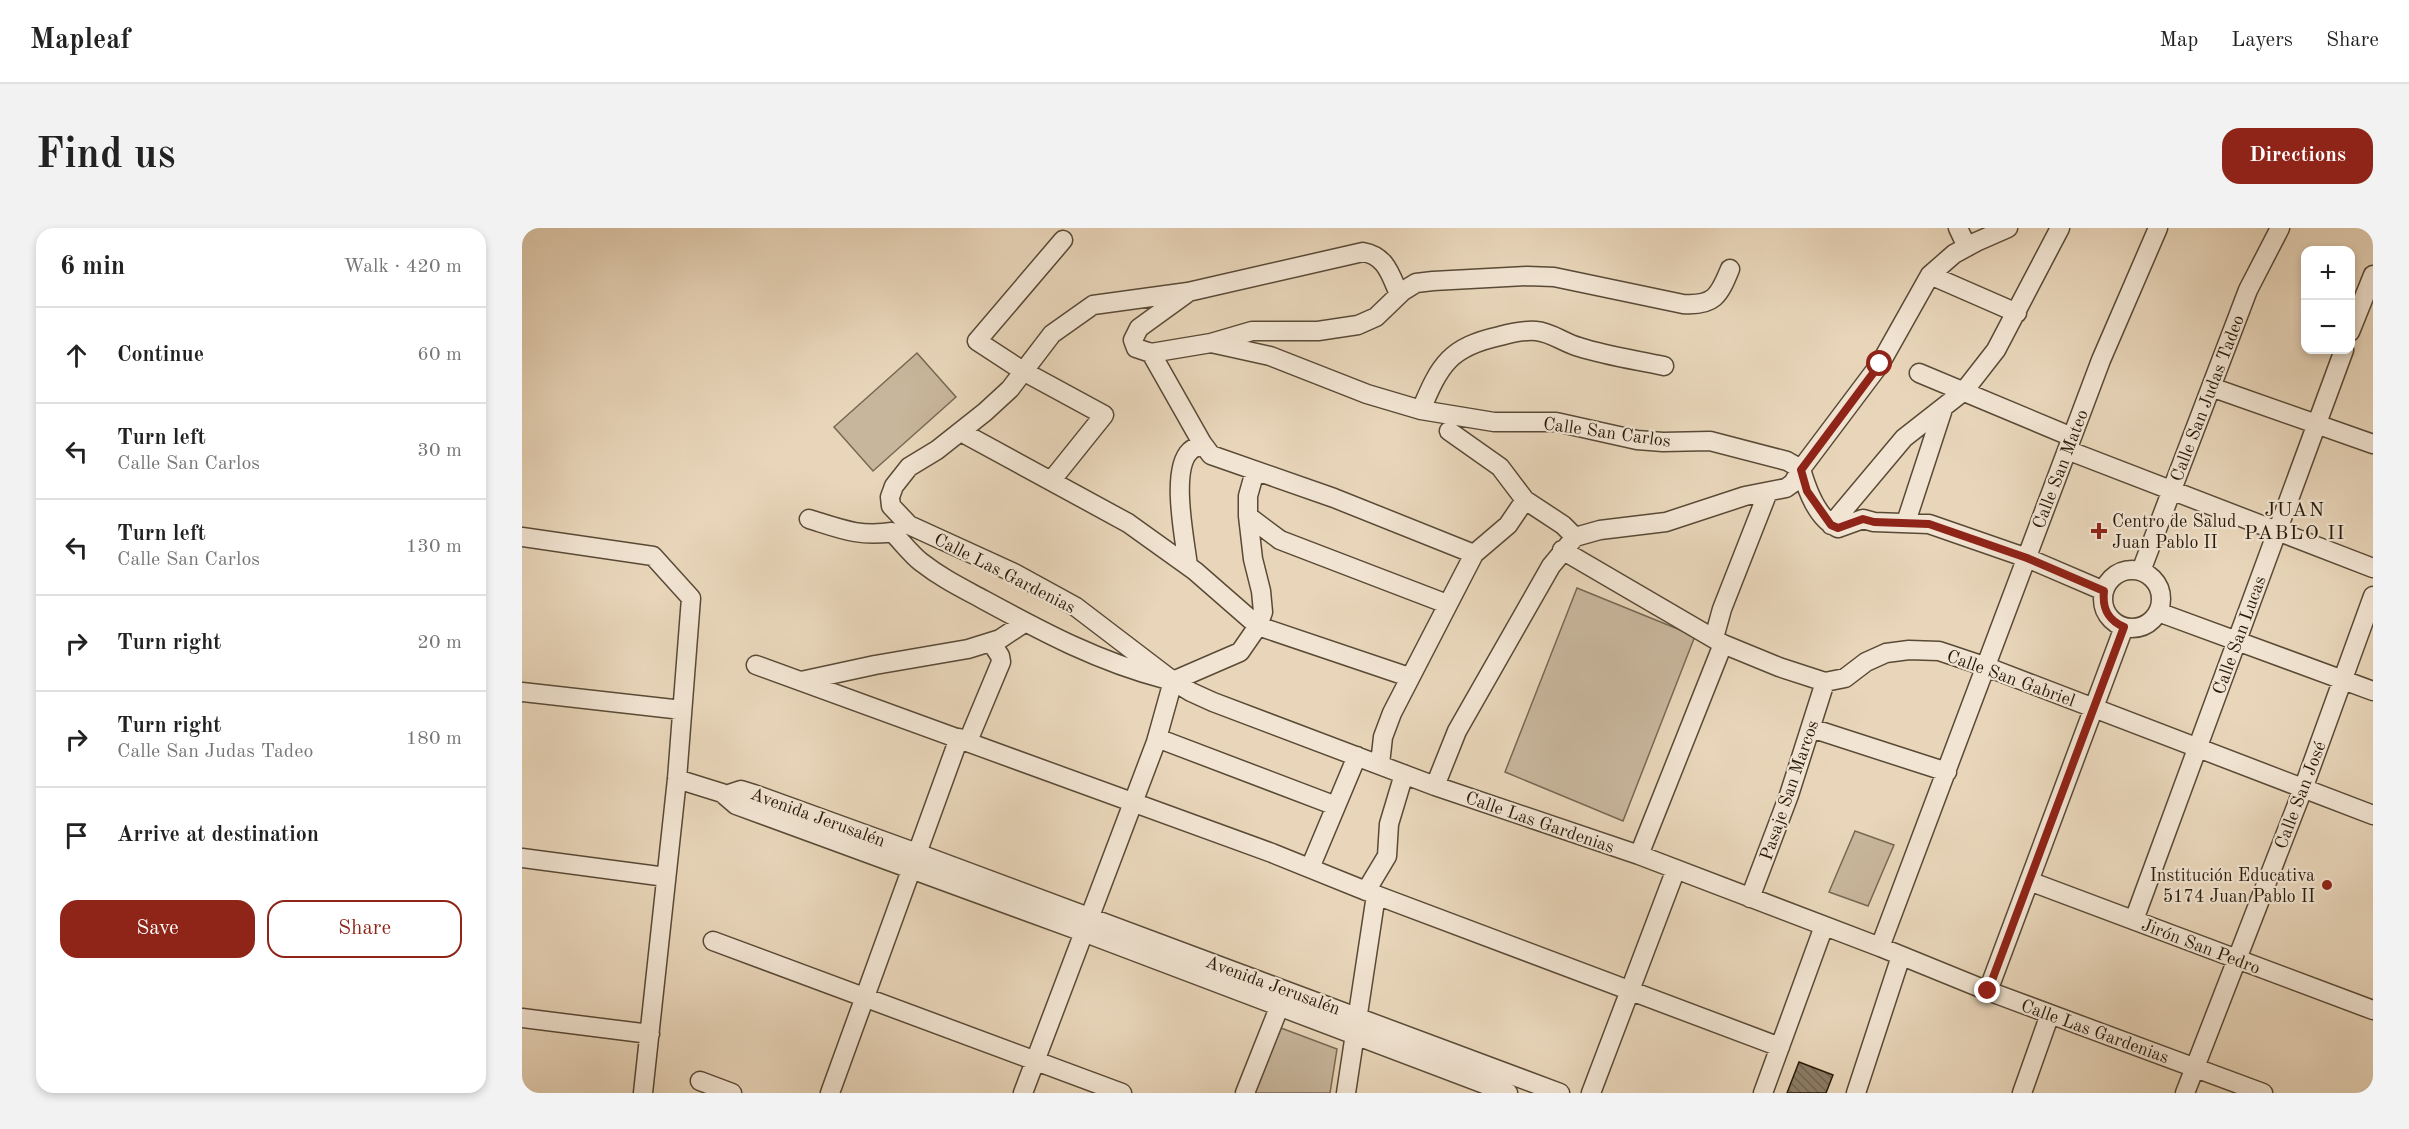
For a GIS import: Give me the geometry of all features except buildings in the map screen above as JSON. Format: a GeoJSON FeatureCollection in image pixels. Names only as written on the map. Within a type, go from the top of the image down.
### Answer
{"type":"FeatureCollection","features":[{"type":"Feature","properties":{"kind":"street"},"geometry":{"type":"LineString","coordinates":[[1958,228],[1967,247]]}},
{"type":"Feature","properties":{"kind":"street"},"geometry":{"type":"LineString","coordinates":[[1435,786],[1457,731],[1551,566],[1569,543],[1600,530],[1666,522],[1745,496],[1786,488],[1794,483],[1801,470],[1880,364],[1930,274],[1967,247],[2008,228]]}},
{"type":"Feature","properties":{"kind":"street"},"geometry":{"type":"LineString","coordinates":[[1831,525],[1904,438],[1964,391],[1996,350],[2060,228]]}},
{"type":"Feature","properties":{"kind":"street","name":"Calle San Mateo"},"geometry":{"type":"LineString","coordinates":[[1880,947],[2120,312],[2158,228]]}},
{"type":"Feature","properties":{"kind":"street","name":"Calle San Judas Tadeo"},"geometry":{"type":"LineString","coordinates":[[2141,571],[2248,290],[2280,228]]}},
{"type":"Feature","properties":{"kind":"street"},"geometry":{"type":"LineString","coordinates":[[1051,481],[1104,415],[1023,371],[977,341],[1063,240]]}},
{"type":"Feature","properties":{"kind":"street"},"geometry":{"type":"LineString","coordinates":[[1255,471],[1248,496],[1248,516],[1263,612],[1258,626],[1240,652],[1173,681],[1132,670],[1024,623],[983,599],[952,585],[919,560],[895,524],[890,497],[894,486],[909,467],[961,432],[1010,389],[1052,334],[1093,305],[1188,292],[1363,252],[1375,254],[1382,260],[1400,294]]}},
{"type":"Feature","properties":{"kind":"street"},"geometry":{"type":"LineString","coordinates":[[1188,292],[1139,328],[1133,340],[1136,348],[1151,353],[1211,343],[1252,331],[1318,331],[1358,325],[1376,317],[1400,294],[1416,283],[1433,280],[1554,277],[1683,304],[1698,305],[1708,303],[1718,294],[1730,269]]}},
{"type":"Feature","properties":{"kind":"street"},"geometry":{"type":"LineString","coordinates":[[1930,274],[2017,313]]}},
{"type":"Feature","properties":{"kind":"street"},"geometry":{"type":"LineString","coordinates":[[2355,320],[2373,275]]}},
{"type":"Feature","properties":{"kind":"street"},"geometry":{"type":"LineString","coordinates":[[1421,410],[1444,363],[1454,354],[1470,344],[1524,331],[1538,331],[1578,347],[1664,366]]}},
{"type":"Feature","properties":{"kind":"street","name":"Calle San Carlos"},"geometry":{"type":"LineString","coordinates":[[1211,343],[1270,356],[1367,394],[1421,410],[1494,422],[1556,422],[1637,440],[1710,441],[1787,461],[1801,470]]}},
{"type":"Feature","properties":{"kind":"street"},"geometry":{"type":"LineString","coordinates":[[1151,353],[1211,455],[1345,502],[1474,554]]}},
{"type":"Feature","properties":{"kind":"street","name":"Calle San Lucas"},"geometry":{"type":"LineString","coordinates":[[2134,920],[2343,354]]}},
{"type":"Feature","properties":{"kind":"street"},"geometry":{"type":"LineString","coordinates":[[1919,373],[1964,391],[2069,444],[2171,491],[2373,568]]}},
{"type":"Feature","properties":{"kind":"street"},"geometry":{"type":"LineString","coordinates":[[2211,387],[2373,444]]}},
{"type":"Feature","properties":{"kind":"street"},"geometry":{"type":"LineString","coordinates":[[1906,522],[1943,409]]}},
{"type":"Feature","properties":{"kind":"street"},"geometry":{"type":"LineString","coordinates":[[1449,431],[1500,467],[1525,500],[1563,525],[1569,543],[1718,640],[1779,667],[1825,682]]}},
{"type":"Feature","properties":{"kind":"street"},"geometry":{"type":"LineString","coordinates":[[961,432],[1128,523],[1222,592],[1258,626],[1409,677]]}},
{"type":"Feature","properties":{"kind":"street"},"geometry":{"type":"LineString","coordinates":[[1188,566],[1180,491],[1182,468],[1189,451],[1202,443]]}},
{"type":"Feature","properties":{"kind":"street"},"geometry":{"type":"LineString","coordinates":[[1801,470],[1807,491],[1831,525],[1838,528],[1863,519],[1874,522],[1929,524],[2027,558],[2104,591]]}},
{"type":"Feature","properties":{"kind":"street"},"geometry":{"type":"LineString","coordinates":[[1639,855],[1718,640],[1722,609],[1768,492]]}},
{"type":"Feature","properties":{"kind":"street"},"geometry":{"type":"LineString","coordinates":[[1380,764],[1383,737],[1409,677],[1474,554],[1508,525],[1525,500]]}},
{"type":"Feature","properties":{"kind":"street"},"geometry":{"type":"LineString","coordinates":[[1248,516],[1280,540],[1447,604]]}},
{"type":"Feature","properties":{"kind":"street"},"geometry":{"type":"LineString","coordinates":[[809,519],[849,532],[870,535],[895,524]]}},
{"type":"Feature","properties":{"kind":"street","name":"Calle Las Gardenias"},"geometry":{"type":"LineString","coordinates":[[895,524],[909,525],[1014,573],[1076,607],[1173,681],[1213,702],[1435,786],[1639,855],[1988,991],[2263,1093]]}},
{"type":"Feature","properties":{"kind":"street"},"geometry":{"type":"LineString","coordinates":[[522,537],[652,556],[691,597],[677,779],[643,1093]]}},
{"type":"Feature","properties":{"kind":"street"},"geometry":{"type":"LineString","coordinates":[[2130,570],[2141,571],[2150,576],[2161,592],[2158,612],[2144,626],[2124,627],[2114,622],[2107,614],[2103,603],[2104,591],[2109,581],[2118,573],[2130,570]]}},
{"type":"Feature","properties":{"kind":"street","name":"Calle San José"},"geometry":{"type":"LineString","coordinates":[[2185,1093],[2303,789],[2373,596]]}},
{"type":"Feature","properties":{"kind":"street"},"geometry":{"type":"LineString","coordinates":[[2158,612],[2373,691]]}},
{"type":"Feature","properties":{"kind":"street"},"geometry":{"type":"LineString","coordinates":[[801,681],[875,665],[969,650],[1000,639],[1024,623]]}},
{"type":"Feature","properties":{"kind":"street"},"geometry":{"type":"LineString","coordinates":[[1988,991],[2124,627]]}},
{"type":"Feature","properties":{"kind":"street"},"geometry":{"type":"LineString","coordinates":[[830,1093],[914,861],[963,739],[1001,662],[991,642]]}},
{"type":"Feature","properties":{"kind":"street","name":"Calle San Gabriel"},"geometry":{"type":"LineString","coordinates":[[1825,682],[1845,678],[1866,662],[1886,653],[1909,650],[1939,651],[1987,667],[2373,815]]}},
{"type":"Feature","properties":{"kind":"street"},"geometry":{"type":"LineString","coordinates":[[756,665],[1310,868],[1780,1047]]}},
{"type":"Feature","properties":{"kind":"street"},"geometry":{"type":"LineString","coordinates":[[1023,1093],[1157,738],[1173,681]]}},
{"type":"Feature","properties":{"kind":"street","name":"Pasaje San Marcos"},"geometry":{"type":"LineString","coordinates":[[1750,898],[1789,795],[1825,682]]}},
{"type":"Feature","properties":{"kind":"street"},"geometry":{"type":"LineString","coordinates":[[522,692],[682,710]]}},
{"type":"Feature","properties":{"kind":"street"},"geometry":{"type":"LineString","coordinates":[[1811,728],[1947,772]]}},
{"type":"Feature","properties":{"kind":"street"},"geometry":{"type":"LineString","coordinates":[[1157,738],[1336,807]]}},
{"type":"Feature","properties":{"kind":"street"},"geometry":{"type":"LineString","coordinates":[[1310,868],[1357,756]]}},
{"type":"Feature","properties":{"kind":"street"},"geometry":{"type":"LineString","coordinates":[[1346,1093],[1357,1025],[1371,893],[1387,856],[1389,824],[1404,774]]}},
{"type":"Feature","properties":{"kind":"street","name":"Avenida Jerusalén"},"geometry":{"type":"LineString","coordinates":[[677,779],[726,795],[741,789],[914,861],[1357,1025],[1560,1093]]}},
{"type":"Feature","properties":{"kind":"street"},"geometry":{"type":"LineString","coordinates":[[522,858],[666,877]]}},
{"type":"Feature","properties":{"kind":"street"},"geometry":{"type":"LineString","coordinates":[[1591,1093],[1676,869]]}},
{"type":"Feature","properties":{"kind":"street","name":"Jirón San Pedro"},"geometry":{"type":"LineString","coordinates":[[2029,881],[2373,1010]]}},
{"type":"Feature","properties":{"kind":"street","name":"Avenida Jerusalén"},"geometry":{"type":"LineString","coordinates":[[1085,924],[1280,1005],[1357,1025],[1508,1093]]}},
{"type":"Feature","properties":{"kind":"street"},"geometry":{"type":"LineString","coordinates":[[1763,1093],[1824,926]]}},
{"type":"Feature","properties":{"kind":"street"},"geometry":{"type":"LineString","coordinates":[[713,940],[1122,1093]]}},
{"type":"Feature","properties":{"kind":"street"},"geometry":{"type":"LineString","coordinates":[[1861,1092],[1901,956]]}},
{"type":"Feature","properties":{"kind":"street"},"geometry":{"type":"LineString","coordinates":[[1245,1093],[1280,1005]]}},
{"type":"Feature","properties":{"kind":"street"},"geometry":{"type":"LineString","coordinates":[[2022,1093],[2050,1014]]}},
{"type":"Feature","properties":{"kind":"street"},"geometry":{"type":"LineString","coordinates":[[522,1018],[650,1034]]}},
{"type":"Feature","properties":{"kind":"street"},"geometry":{"type":"LineString","coordinates":[[700,1082],[732,1093]]}},
{"type":"Feature","properties":{"kind":"shaded area"},"geometry":{"type":"Polygon","coordinates":[[[917,353],[956,397],[873,471],[834,427],[917,353]]]}},
{"type":"Feature","properties":{"kind":"shaded area"},"geometry":{"type":"Polygon","coordinates":[[[1577,588],[1695,636],[1623,821],[1505,772],[1577,588]]]}},
{"type":"Feature","properties":{"kind":"shaded area"},"geometry":{"type":"Polygon","coordinates":[[[1855,831],[1894,845],[1868,906],[1829,892],[1855,831]]]}},
{"type":"Feature","properties":{"kind":"shaded area"},"geometry":{"type":"Polygon","coordinates":[[[1281,1028],[1337,1049],[1330,1093],[1255,1093],[1281,1028]]]}},
{"type":"Feature","properties":{"kind":"place","name":"Centro de Salud Juan Pablo II"},"geometry":{"type":"Point","coordinates":[2099,531]}},
{"type":"Feature","properties":{"kind":"place","name":"Institución Educativa 5174 Juan Pablo II"},"geometry":{"type":"Point","coordinates":[2327,885]}},
{"type":"Feature","properties":{"kind":"district","name":"JUAN PABLO II"},"geometry":{"type":"Point","coordinates":[2295,520]}},
{"type":"Feature","properties":{"kind":"route"},"geometry":{"type":"LineString","coordinates":[[1880,364],[1801,470],[1807,491],[1831,525],[1838,528],[1863,519],[1874,522],[1911,521],[1945,528],[2027,558],[2104,591],[2103,603],[2107,614],[2114,622],[2124,627],[1988,991]]}}]}
